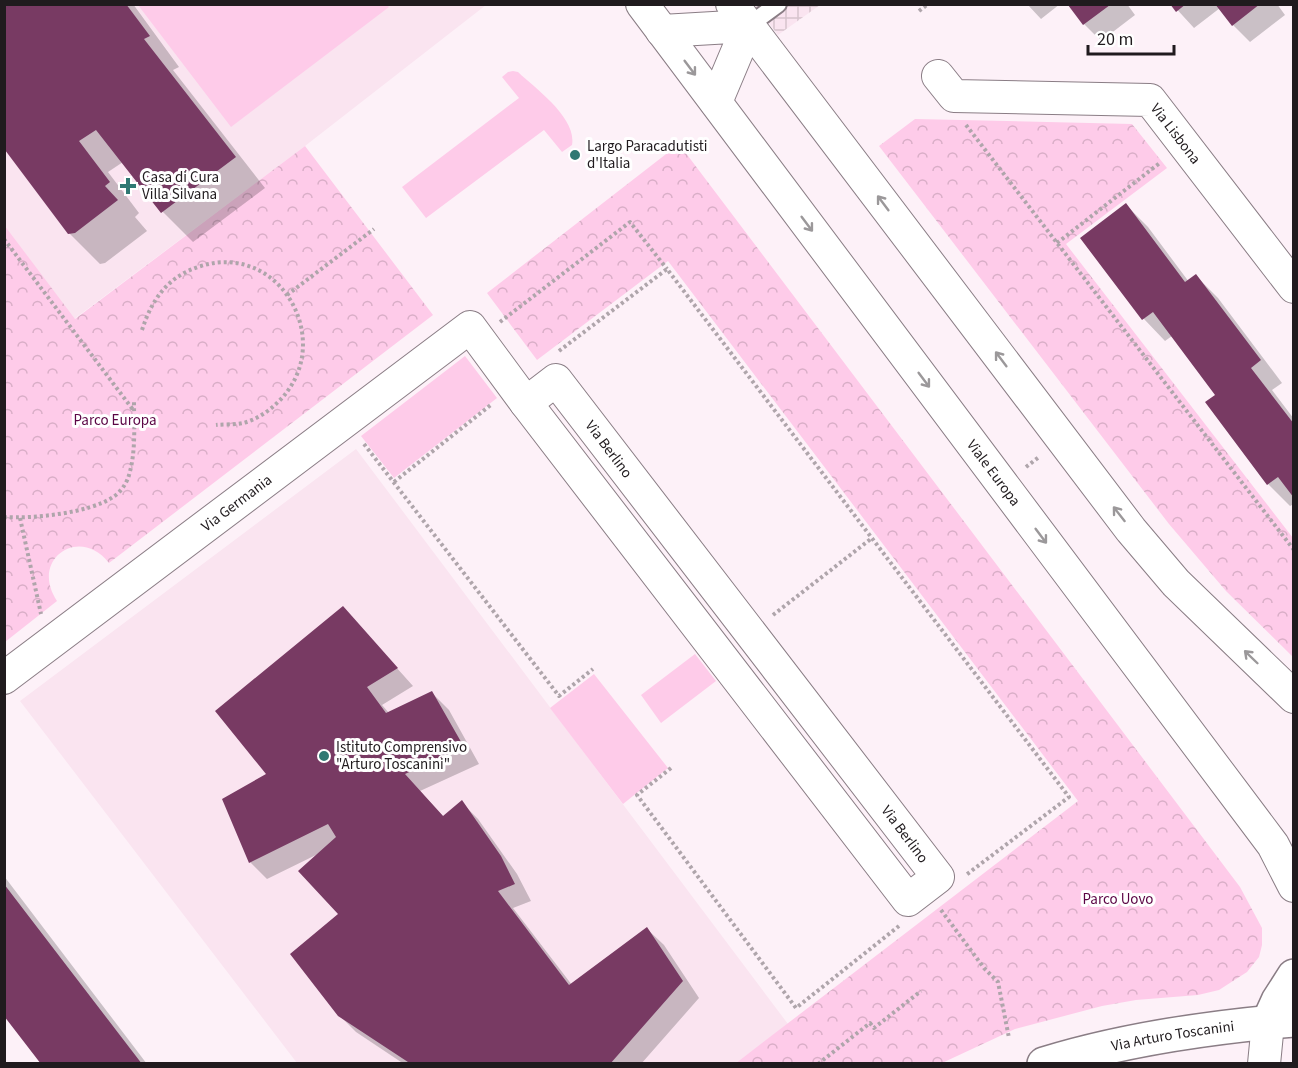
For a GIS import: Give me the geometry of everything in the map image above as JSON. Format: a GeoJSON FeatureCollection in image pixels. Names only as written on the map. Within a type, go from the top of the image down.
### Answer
{"type":"FeatureCollection","features":[{"type":"Feature","properties":{"kind":"street","name":"Viale Europa"},"geometry":{"type":"LineString","coordinates":[[642,4],[1283,849],[1293,886]]}},
{"type":"Feature","properties":{"kind":"street"},"geometry":{"type":"LineString","coordinates":[[662,31],[740,15]]}},
{"type":"Feature","properties":{"kind":"street"},"geometry":{"type":"LineString","coordinates":[[716,102],[740,15]]}},
{"type":"Feature","properties":{"kind":"street"},"geometry":{"type":"LineString","coordinates":[[740,15],[1148,552],[1193,600],[1293,697]]}},
{"type":"Feature","properties":{"kind":"street","name":"Via Lisbona"},"geometry":{"type":"LineString","coordinates":[[938,76],[954,96],[1150,100],[1293,287]]}},
{"type":"Feature","properties":{"kind":"street"},"geometry":{"type":"LineString","coordinates":[[485,325],[513,400]]}},
{"type":"Feature","properties":{"kind":"street","name":"Via Germania"},"geometry":{"type":"LineString","coordinates":[[4,678],[485,325]]}},
{"type":"Feature","properties":{"kind":"street","name":"Via Berlino"},"geometry":{"type":"LineString","coordinates":[[513,400],[556,380],[938,877],[925,887]]}},
{"type":"Feature","properties":{"kind":"street"},"geometry":{"type":"LineString","coordinates":[[1264,1064],[1281,1022],[1278,1001],[1293,976]]}},
{"type":"Feature","properties":{"kind":"street","name":"Via Arturo Toscanini"},"geometry":{"type":"LineString","coordinates":[[1044,1064],[1099,1048],[1142,1040],[1281,1022]]}},
{"type":"Feature","properties":{"kind":"lane"},"geometry":{"type":"LineString","coordinates":[[740,15],[778,4]]}},
{"type":"Feature","properties":{"kind":"path"},"geometry":{"type":"LineString","coordinates":[[919,11],[928,4]]}},
{"type":"Feature","properties":{"kind":"path"},"geometry":{"type":"LineString","coordinates":[[965,124],[1293,550]]}},
{"type":"Feature","properties":{"kind":"path"},"geometry":{"type":"LineString","coordinates":[[1057,243],[1167,158]]}},
{"type":"Feature","properties":{"kind":"path"},"geometry":{"type":"LineString","coordinates":[[485,325],[630,222],[1069,796],[961,880]]}},
{"type":"Feature","properties":{"kind":"path"},"geometry":{"type":"LineString","coordinates":[[287,295],[374,229]]}},
{"type":"Feature","properties":{"kind":"path"},"geometry":{"type":"LineString","coordinates":[[4,239],[134,411]]}},
{"type":"Feature","properties":{"kind":"path"},"geometry":{"type":"LineString","coordinates":[[142,330],[153,302],[173,279],[191,269],[210,263],[231,262],[251,267],[269,276],[287,295],[298,313],[304,340],[301,367],[288,392],[268,411],[243,423],[216,425]]}},
{"type":"Feature","properties":{"kind":"path"},"geometry":{"type":"LineString","coordinates":[[556,353],[667,269]]}},
{"type":"Feature","properties":{"kind":"path"},"geometry":{"type":"LineString","coordinates":[[394,482],[513,400]]}},
{"type":"Feature","properties":{"kind":"path"},"geometry":{"type":"LineString","coordinates":[[4,517],[20,518],[79,510],[115,496],[129,477],[133,460],[134,401]]}},
{"type":"Feature","properties":{"kind":"path"},"geometry":{"type":"LineString","coordinates":[[357,435],[560,696],[593,669]]}},
{"type":"Feature","properties":{"kind":"path"},"geometry":{"type":"LineString","coordinates":[[1018,473],[1044,453]]}},
{"type":"Feature","properties":{"kind":"path"},"geometry":{"type":"LineString","coordinates":[[20,518],[42,620]]}},
{"type":"Feature","properties":{"kind":"path"},"geometry":{"type":"LineString","coordinates":[[772,615],[872,538]]}},
{"type":"Feature","properties":{"kind":"path"},"geometry":{"type":"LineString","coordinates":[[671,768],[637,795],[796,1008],[905,921]]}},
{"type":"Feature","properties":{"kind":"path"},"geometry":{"type":"LineString","coordinates":[[925,887],[984,968],[998,982],[1010,1038]]}},
{"type":"Feature","properties":{"kind":"path"},"geometry":{"type":"LineString","coordinates":[[818,1064],[870,1023],[874,1028],[921,991]]}},
{"type":"Feature","properties":{"kind":"shaded area","name":"Casa di Cura Villa Silvana"},"geometry":{"type":"Polygon","coordinates":[[[5,5],[486,5],[305,146],[74,319],[5,226],[5,5]]]}},
{"type":"Feature","properties":{"kind":"shaded area"},"geometry":{"type":"Polygon","coordinates":[[[755,5],[820,5],[778,35],[755,5]]]}},
{"type":"Feature","properties":{"kind":"shaded area","name":"Istituto Comprensivo \"Arturo Toscanini\""},"geometry":{"type":"Polygon","coordinates":[[[356,449],[788,1024],[736,1063],[297,1063],[20,701],[356,449]]]}},
{"type":"Feature","properties":{"kind":"green space"},"geometry":{"type":"Polygon","coordinates":[[[138,5],[387,5],[389,7],[231,127],[138,5]]]}},
{"type":"Feature","properties":{"kind":"green space"},"geometry":{"type":"Polygon","coordinates":[[[513,71],[518,72],[535,87],[562,115],[572,135],[572,145],[562,152],[544,130],[426,218],[402,187],[519,98],[502,77],[513,71]]]}},
{"type":"Feature","properties":{"kind":"green space"},"geometry":{"type":"Polygon","coordinates":[[[915,119],[1132,124],[1167,168],[1066,244],[1293,538],[1293,657],[1226,591],[1169,524],[879,146],[915,119]]]}},
{"type":"Feature","properties":{"kind":"green space","name":"Parco Uovo"},"geometry":{"type":"Polygon","coordinates":[[[679,144],[1240,887],[1262,928],[1259,957],[1247,972],[1219,990],[1198,995],[1136,1000],[1102,1006],[1015,1029],[942,1063],[736,1063],[1078,801],[668,261],[537,360],[487,293],[679,144]]]}},
{"type":"Feature","properties":{"kind":"green space","name":"Parco Europa"},"geometry":{"type":"Polygon","coordinates":[[[305,146],[433,315],[109,563],[97,552],[85,547],[72,547],[62,552],[54,560],[49,572],[50,586],[57,601],[5,642],[5,226],[75,319],[305,146]]]}},
{"type":"Feature","properties":{"kind":"green space"},"geometry":{"type":"Polygon","coordinates":[[[465,356],[497,398],[394,478],[361,436],[465,356]]]}},
{"type":"Feature","properties":{"kind":"green space"},"geometry":{"type":"Polygon","coordinates":[[[695,654],[716,681],[661,723],[641,695],[695,654]]]}},
{"type":"Feature","properties":{"kind":"green space"},"geometry":{"type":"Polygon","coordinates":[[[594,674],[668,768],[623,804],[550,708],[594,674]]]}},
{"type":"Feature","properties":{"kind":"building"},"geometry":{"type":"Polygon","coordinates":[[[5,4],[126,4],[150,36],[144,39],[236,157],[161,213],[96,130],[79,141],[110,182],[105,186],[118,200],[75,233],[68,234],[5,150],[5,4]]]}},
{"type":"Feature","properties":{"kind":"building"},"geometry":{"type":"Polygon","coordinates":[[[1170,4],[1186,4],[1176,12],[1170,4]]]}},
{"type":"Feature","properties":{"kind":"building"},"geometry":{"type":"Polygon","coordinates":[[[1215,4],[1260,4],[1232,26],[1215,4]]]}},
{"type":"Feature","properties":{"kind":"building"},"geometry":{"type":"Polygon","coordinates":[[[1068,5],[1110,5],[1083,25],[1068,5]]]}},
{"type":"Feature","properties":{"kind":"building"},"geometry":{"type":"Polygon","coordinates":[[[1126,203],[1185,282],[1196,274],[1261,360],[1251,368],[1294,424],[1294,498],[1278,477],[1267,485],[1205,402],[1215,395],[1153,312],[1142,320],[1080,238],[1126,203]]]}},
{"type":"Feature","properties":{"kind":"building"},"geometry":{"type":"Polygon","coordinates":[[[343,606],[398,668],[367,687],[386,713],[432,691],[464,747],[405,774],[443,816],[462,800],[501,856],[515,884],[498,891],[569,985],[647,927],[683,981],[610,1064],[411,1064],[338,1016],[290,954],[338,914],[298,871],[336,837],[328,824],[249,863],[222,799],[266,774],[215,711],[343,606]]]}},
{"type":"Feature","properties":{"kind":"building"},"geometry":{"type":"Polygon","coordinates":[[[4,884],[142,1064],[41,1064],[4,1016],[4,884]]]}},
{"type":"Feature","properties":{"kind":"place","name":"Largo Paracadutisti d'Italia"},"geometry":{"type":"Point","coordinates":[575,155]}},
{"type":"Feature","properties":{"kind":"place","name":"Casa di Cura Villa Silvana"},"geometry":{"type":"Point","coordinates":[128,186]}},
{"type":"Feature","properties":{"kind":"place","name":"Istituto Comprensivo \"Arturo Toscanini\""},"geometry":{"type":"Point","coordinates":[324,756]}}]}
